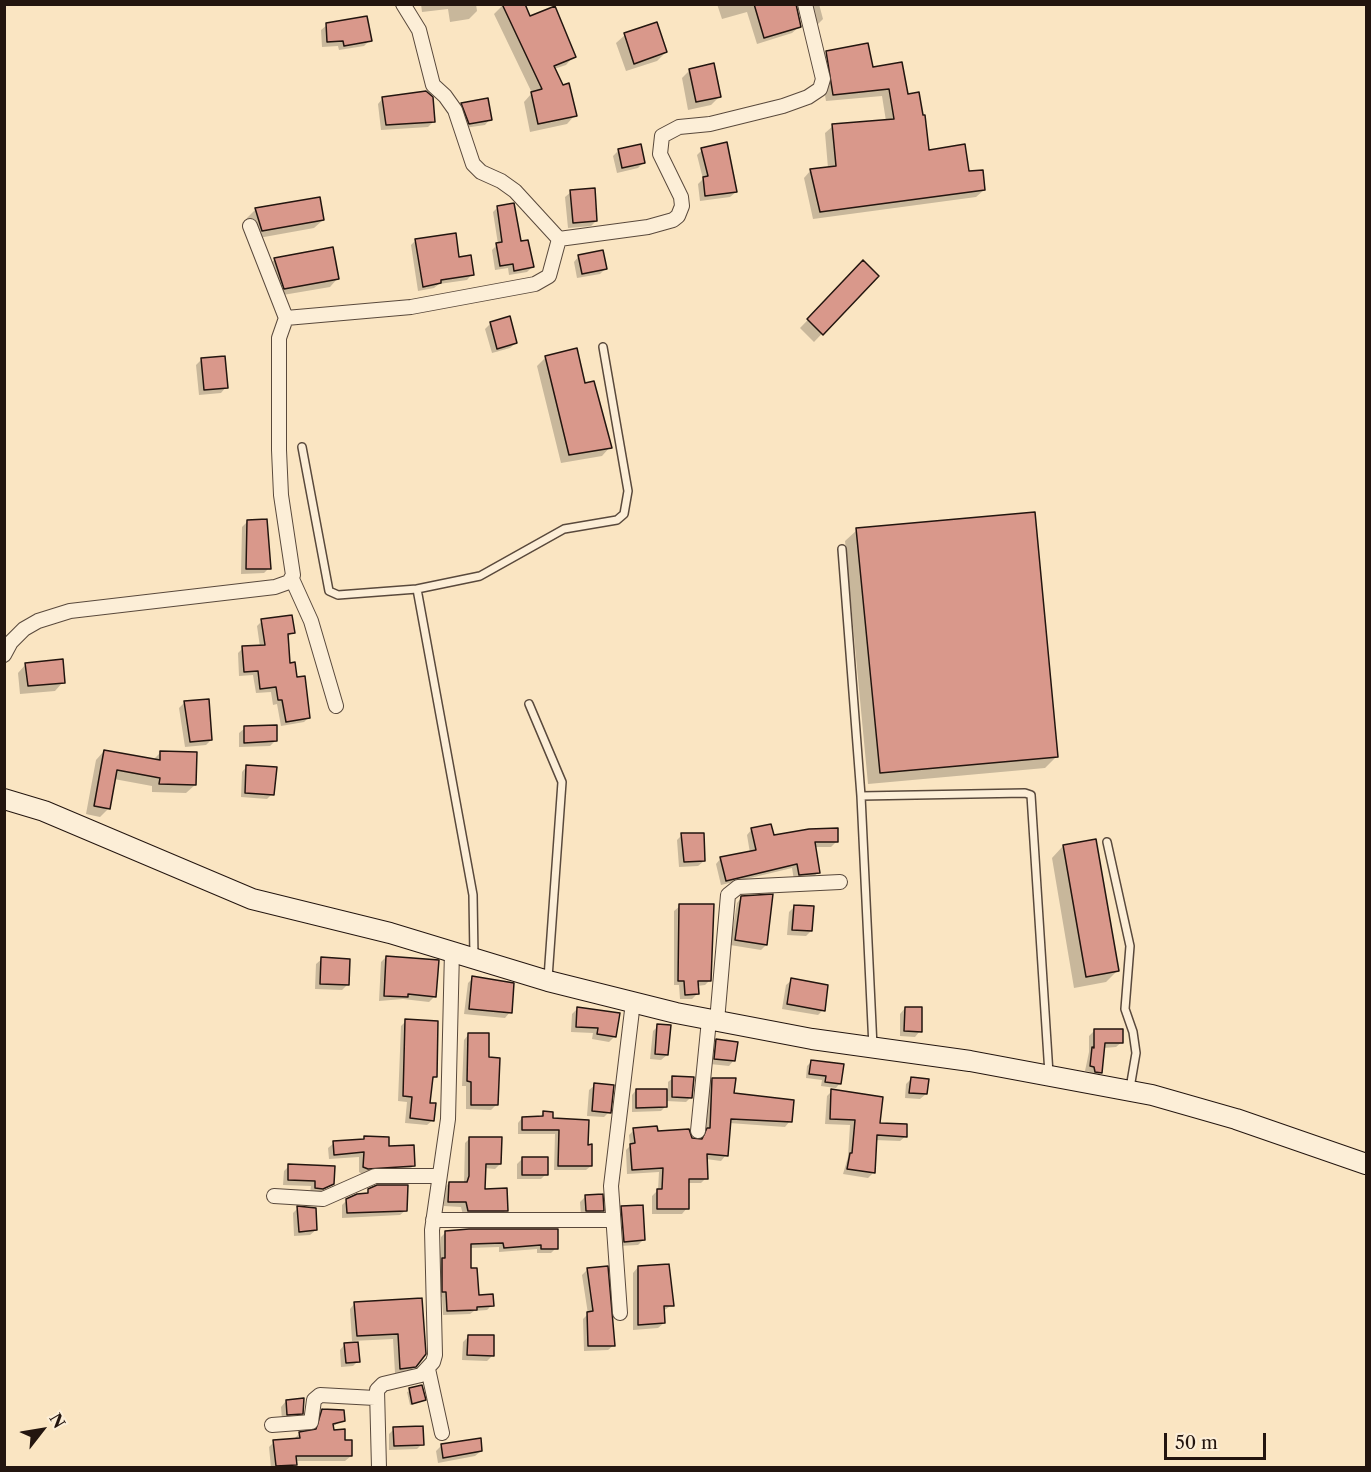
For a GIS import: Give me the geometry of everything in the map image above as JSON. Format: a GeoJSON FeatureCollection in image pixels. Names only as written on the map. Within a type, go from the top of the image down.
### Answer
{"type":"FeatureCollection","features":[{"type":"Feature","properties":{"kind":"street"},"geometry":{"type":"LineString","coordinates":[[403,4],[419,30],[433,85],[455,110],[473,164],[481,172],[501,181],[515,191],[559,239]]}},
{"type":"Feature","properties":{"kind":"street"},"geometry":{"type":"LineString","coordinates":[[559,239],[648,227],[673,220],[678,216],[682,206],[681,197],[660,154],[662,136],[679,127],[710,124],[783,106],[808,97],[820,89],[823,79],[805,4]]}},
{"type":"Feature","properties":{"kind":"street"},"geometry":{"type":"LineString","coordinates":[[250,226],[286,318],[279,338],[279,476],[292,563],[292,579],[311,621],[336,706]]}},
{"type":"Feature","properties":{"kind":"street"},"geometry":{"type":"LineString","coordinates":[[286,318],[411,308],[542,282],[549,276],[559,239]]}},
{"type":"Feature","properties":{"kind":"street"},"geometry":{"type":"LineString","coordinates":[[4,655],[10,642],[24,629],[38,621],[70,611],[275,587],[292,579]]}},
{"type":"Feature","properties":{"kind":"street"},"geometry":{"type":"LineString","coordinates":[[4,799],[44,811],[259,902],[452,951],[548,981],[713,1020],[873,1049],[970,1061],[1129,1091],[1200,1107],[1366,1164]]}},
{"type":"Feature","properties":{"kind":"street"},"geometry":{"type":"LineString","coordinates":[[698,1131],[728,895],[738,887],[840,882]]}},
{"type":"Feature","properties":{"kind":"street"},"geometry":{"type":"LineString","coordinates":[[379,1467],[375,1398],[377,1390],[383,1384],[413,1378],[428,1369],[435,1354],[433,1220],[448,1119],[452,951]]}},
{"type":"Feature","properties":{"kind":"street"},"geometry":{"type":"LineString","coordinates":[[620,1313],[611,1186],[633,1002]]}},
{"type":"Feature","properties":{"kind":"street"},"geometry":{"type":"LineString","coordinates":[[274,1196],[323,1199],[375,1176],[439,1176]]}},
{"type":"Feature","properties":{"kind":"street"},"geometry":{"type":"LineString","coordinates":[[433,1220],[612,1221]]}},
{"type":"Feature","properties":{"kind":"street"},"geometry":{"type":"LineString","coordinates":[[428,1369],[442,1433]]}},
{"type":"Feature","properties":{"kind":"street"},"geometry":{"type":"LineString","coordinates":[[272,1425],[311,1422],[314,1400],[320,1395],[375,1398]]}},
{"type":"Feature","properties":{"kind":"lane"},"geometry":{"type":"LineString","coordinates":[[302,447],[329,591],[338,595],[417,589],[480,576],[564,529],[622,517],[628,491],[603,346]]}},
{"type":"Feature","properties":{"kind":"lane"},"geometry":{"type":"LineString","coordinates":[[842,549],[861,796],[873,1049]]}},
{"type":"Feature","properties":{"kind":"lane"},"geometry":{"type":"LineString","coordinates":[[417,589],[473,895],[474,959]]}},
{"type":"Feature","properties":{"kind":"lane"},"geometry":{"type":"LineString","coordinates":[[529,704],[562,782],[548,981]]}},
{"type":"Feature","properties":{"kind":"lane"},"geometry":{"type":"LineString","coordinates":[[861,796],[1025,793],[1031,795],[1049,1076]]}},
{"type":"Feature","properties":{"kind":"lane"},"geometry":{"type":"LineString","coordinates":[[1107,842],[1130,946],[1125,1009],[1133,1032],[1136,1053],[1129,1091]]}},
{"type":"Feature","properties":{"kind":"building"},"geometry":{"type":"Polygon","coordinates":[[[502,4],[525,4],[530,16],[555,6],[576,57],[554,66],[563,85],[569,83],[577,116],[538,124],[531,92],[542,89],[502,4]]]}},
{"type":"Feature","properties":{"kind":"building"},"geometry":{"type":"Polygon","coordinates":[[[754,4],[796,4],[801,27],[764,38],[754,4]]]}},
{"type":"Feature","properties":{"kind":"building"},"geometry":{"type":"Polygon","coordinates":[[[367,16],[372,41],[344,46],[343,41],[327,42],[326,23],[367,16]]]}},
{"type":"Feature","properties":{"kind":"building"},"geometry":{"type":"Polygon","coordinates":[[[657,22],[667,52],[634,64],[624,33],[657,22]]]}},
{"type":"Feature","properties":{"kind":"building"},"geometry":{"type":"Polygon","coordinates":[[[868,43],[873,67],[902,62],[908,94],[919,92],[923,115],[925,115],[929,150],[965,144],[969,171],[983,170],[985,190],[820,212],[810,169],[836,166],[832,124],[894,119],[889,89],[833,95],[826,51],[868,43]]]}},
{"type":"Feature","properties":{"kind":"building"},"geometry":{"type":"Polygon","coordinates":[[[714,63],[721,97],[696,102],[689,69],[714,63]]]}},
{"type":"Feature","properties":{"kind":"building"},"geometry":{"type":"Polygon","coordinates":[[[426,91],[433,97],[435,122],[386,125],[382,97],[426,91]]]}},
{"type":"Feature","properties":{"kind":"building"},"geometry":{"type":"Polygon","coordinates":[[[488,98],[492,120],[469,124],[461,103],[488,98]]]}},
{"type":"Feature","properties":{"kind":"building"},"geometry":{"type":"Polygon","coordinates":[[[727,142],[737,192],[705,196],[703,177],[708,176],[701,148],[727,142]]]}},
{"type":"Feature","properties":{"kind":"building"},"geometry":{"type":"Polygon","coordinates":[[[641,144],[645,163],[622,168],[618,149],[641,144]]]}},
{"type":"Feature","properties":{"kind":"building"},"geometry":{"type":"Polygon","coordinates":[[[595,188],[597,221],[573,223],[570,190],[595,188]]]}},
{"type":"Feature","properties":{"kind":"building"},"geometry":{"type":"Polygon","coordinates":[[[320,197],[324,220],[262,231],[255,208],[320,197]]]}},
{"type":"Feature","properties":{"kind":"building"},"geometry":{"type":"Polygon","coordinates":[[[514,203],[521,241],[528,240],[534,267],[514,271],[513,264],[500,266],[496,243],[502,242],[497,206],[514,203]]]}},
{"type":"Feature","properties":{"kind":"building"},"geometry":{"type":"Polygon","coordinates":[[[456,233],[459,257],[471,255],[474,275],[441,280],[441,283],[423,287],[415,239],[456,233]]]}},
{"type":"Feature","properties":{"kind":"building"},"geometry":{"type":"Polygon","coordinates":[[[333,247],[339,279],[284,289],[274,258],[333,247]]]}},
{"type":"Feature","properties":{"kind":"building"},"geometry":{"type":"Polygon","coordinates":[[[603,250],[607,269],[582,274],[578,255],[603,250]]]}},
{"type":"Feature","properties":{"kind":"building"},"geometry":{"type":"Polygon","coordinates":[[[863,260],[879,276],[823,335],[807,319],[863,260]]]}},
{"type":"Feature","properties":{"kind":"building"},"geometry":{"type":"Polygon","coordinates":[[[510,316],[517,343],[497,349],[490,322],[510,316]]]}},
{"type":"Feature","properties":{"kind":"building"},"geometry":{"type":"Polygon","coordinates":[[[577,348],[585,383],[594,381],[612,448],[569,455],[545,356],[577,348]]]}},
{"type":"Feature","properties":{"kind":"building"},"geometry":{"type":"Polygon","coordinates":[[[225,356],[228,388],[204,390],[201,358],[225,356]]]}},
{"type":"Feature","properties":{"kind":"building"},"geometry":{"type":"Polygon","coordinates":[[[1035,512],[1058,757],[880,773],[856,528],[1035,512]]]}},
{"type":"Feature","properties":{"kind":"building"},"geometry":{"type":"Polygon","coordinates":[[[267,519],[271,569],[246,569],[247,520],[267,519]]]}},
{"type":"Feature","properties":{"kind":"building"},"geometry":{"type":"Polygon","coordinates":[[[292,615],[295,633],[288,634],[290,663],[295,662],[297,677],[305,676],[310,718],[286,722],[282,700],[278,700],[276,687],[260,689],[258,671],[244,672],[242,646],[265,645],[261,619],[292,615]]]}},
{"type":"Feature","properties":{"kind":"building"},"geometry":{"type":"Polygon","coordinates":[[[63,659],[65,683],[28,686],[25,663],[63,659]]]}},
{"type":"Feature","properties":{"kind":"building"},"geometry":{"type":"Polygon","coordinates":[[[209,699],[212,740],[190,742],[184,701],[209,699]]]}},
{"type":"Feature","properties":{"kind":"building"},"geometry":{"type":"Polygon","coordinates":[[[277,725],[277,741],[244,743],[244,726],[277,725]]]}},
{"type":"Feature","properties":{"kind":"building"},"geometry":{"type":"Polygon","coordinates":[[[104,750],[160,760],[160,751],[197,752],[196,785],[159,784],[160,778],[117,770],[110,809],[94,806],[104,750]]]}},
{"type":"Feature","properties":{"kind":"building"},"geometry":{"type":"Polygon","coordinates":[[[246,765],[277,767],[274,795],[245,793],[246,765]]]}},
{"type":"Feature","properties":{"kind":"building"},"geometry":{"type":"Polygon","coordinates":[[[771,824],[774,835],[809,829],[838,828],[838,842],[815,842],[820,873],[799,875],[797,864],[726,881],[720,857],[756,850],[751,828],[771,824]]]}},
{"type":"Feature","properties":{"kind":"building"},"geometry":{"type":"Polygon","coordinates":[[[681,833],[704,833],[705,861],[684,862],[681,833]]]}},
{"type":"Feature","properties":{"kind":"building"},"geometry":{"type":"Polygon","coordinates":[[[1096,839],[1119,971],[1086,977],[1063,845],[1096,839]]]}},
{"type":"Feature","properties":{"kind":"building"},"geometry":{"type":"Polygon","coordinates":[[[773,894],[767,945],[735,940],[741,896],[773,894]]]}},
{"type":"Feature","properties":{"kind":"building"},"geometry":{"type":"Polygon","coordinates":[[[679,904],[714,904],[711,981],[698,981],[699,994],[685,995],[684,981],[678,981],[679,904]]]}},
{"type":"Feature","properties":{"kind":"building"},"geometry":{"type":"Polygon","coordinates":[[[794,905],[814,906],[812,931],[792,930],[794,905]]]}},
{"type":"Feature","properties":{"kind":"building"},"geometry":{"type":"Polygon","coordinates":[[[386,956],[439,960],[436,997],[408,994],[408,997],[384,996],[386,956]]]}},
{"type":"Feature","properties":{"kind":"building"},"geometry":{"type":"Polygon","coordinates":[[[321,957],[350,959],[349,985],[320,984],[321,957]]]}},
{"type":"Feature","properties":{"kind":"building"},"geometry":{"type":"Polygon","coordinates":[[[472,976],[514,983],[512,1013],[469,1009],[472,976]]]}},
{"type":"Feature","properties":{"kind":"building"},"geometry":{"type":"Polygon","coordinates":[[[791,978],[828,985],[825,1011],[787,1004],[791,978]]]}},
{"type":"Feature","properties":{"kind":"building"},"geometry":{"type":"Polygon","coordinates":[[[577,1007],[620,1013],[616,1037],[597,1034],[598,1028],[576,1027],[577,1007]]]}},
{"type":"Feature","properties":{"kind":"building"},"geometry":{"type":"Polygon","coordinates":[[[905,1007],[922,1007],[922,1032],[904,1031],[905,1007]]]}},
{"type":"Feature","properties":{"kind":"building"},"geometry":{"type":"Polygon","coordinates":[[[405,1019],[438,1021],[437,1077],[433,1077],[430,1103],[436,1103],[434,1121],[410,1118],[412,1097],[403,1096],[405,1019]]]}},
{"type":"Feature","properties":{"kind":"building"},"geometry":{"type":"Polygon","coordinates":[[[657,1024],[671,1025],[668,1055],[655,1054],[657,1024]]]}},
{"type":"Feature","properties":{"kind":"building"},"geometry":{"type":"Polygon","coordinates":[[[1094,1029],[1123,1029],[1123,1043],[1105,1043],[1102,1073],[1095,1072],[1094,1067],[1090,1066],[1092,1047],[1094,1048],[1094,1029]]]}},
{"type":"Feature","properties":{"kind":"building"},"geometry":{"type":"Polygon","coordinates":[[[468,1033],[489,1033],[489,1057],[500,1058],[498,1105],[471,1105],[471,1082],[467,1081],[468,1033]]]}},
{"type":"Feature","properties":{"kind":"building"},"geometry":{"type":"Polygon","coordinates":[[[716,1039],[738,1042],[735,1061],[714,1059],[716,1039]]]}},
{"type":"Feature","properties":{"kind":"building"},"geometry":{"type":"Polygon","coordinates":[[[811,1060],[844,1064],[841,1084],[825,1082],[826,1076],[809,1074],[811,1060]]]}},
{"type":"Feature","properties":{"kind":"building"},"geometry":{"type":"Polygon","coordinates":[[[672,1076],[694,1077],[692,1098],[672,1097],[672,1076]]]}},
{"type":"Feature","properties":{"kind":"building"},"geometry":{"type":"Polygon","coordinates":[[[911,1077],[929,1079],[927,1094],[909,1093],[911,1077]]]}},
{"type":"Feature","properties":{"kind":"building"},"geometry":{"type":"Polygon","coordinates":[[[712,1078],[736,1078],[734,1093],[794,1100],[792,1122],[731,1119],[728,1156],[707,1154],[708,1179],[689,1179],[689,1209],[657,1209],[657,1189],[662,1189],[663,1168],[632,1170],[630,1144],[635,1143],[633,1128],[657,1126],[658,1131],[689,1129],[692,1138],[702,1139],[707,1128],[710,1128],[712,1078]]]}},
{"type":"Feature","properties":{"kind":"building"},"geometry":{"type":"Polygon","coordinates":[[[594,1083],[614,1085],[611,1113],[592,1111],[594,1083]]]}},
{"type":"Feature","properties":{"kind":"building"},"geometry":{"type":"Polygon","coordinates":[[[636,1089],[667,1089],[667,1107],[636,1108],[636,1089]]]}},
{"type":"Feature","properties":{"kind":"building"},"geometry":{"type":"Polygon","coordinates":[[[831,1089],[883,1097],[880,1123],[907,1124],[907,1137],[877,1135],[875,1173],[847,1169],[850,1153],[852,1153],[855,1120],[830,1119],[831,1089]]]}},
{"type":"Feature","properties":{"kind":"building"},"geometry":{"type":"Polygon","coordinates":[[[543,1111],[553,1112],[553,1118],[589,1120],[588,1145],[592,1144],[592,1166],[558,1166],[559,1130],[522,1130],[522,1117],[543,1116],[543,1111]]]}},
{"type":"Feature","properties":{"kind":"building"},"geometry":{"type":"Polygon","coordinates":[[[364,1136],[389,1137],[389,1146],[414,1145],[415,1166],[368,1169],[363,1167],[364,1152],[334,1155],[333,1141],[364,1139],[364,1136]]]}},
{"type":"Feature","properties":{"kind":"building"},"geometry":{"type":"Polygon","coordinates":[[[469,1137],[502,1137],[501,1164],[486,1164],[485,1189],[507,1188],[508,1211],[468,1211],[466,1202],[448,1202],[449,1182],[467,1182],[469,1176],[469,1137]]]}},
{"type":"Feature","properties":{"kind":"building"},"geometry":{"type":"Polygon","coordinates":[[[522,1157],[548,1157],[548,1175],[522,1175],[522,1157]]]}},
{"type":"Feature","properties":{"kind":"building"},"geometry":{"type":"Polygon","coordinates":[[[288,1164],[335,1166],[334,1184],[323,1189],[315,1188],[315,1181],[288,1180],[288,1164]]]}},
{"type":"Feature","properties":{"kind":"building"},"geometry":{"type":"Polygon","coordinates":[[[377,1185],[408,1185],[407,1211],[347,1213],[346,1199],[357,1194],[368,1193],[368,1189],[377,1185]]]}},
{"type":"Feature","properties":{"kind":"building"},"geometry":{"type":"Polygon","coordinates":[[[603,1194],[604,1211],[586,1211],[585,1195],[603,1194]]]}},
{"type":"Feature","properties":{"kind":"building"},"geometry":{"type":"Polygon","coordinates":[[[643,1205],[645,1240],[624,1242],[621,1206],[643,1205]]]}},
{"type":"Feature","properties":{"kind":"building"},"geometry":{"type":"Polygon","coordinates":[[[297,1206],[316,1208],[317,1230],[299,1232],[297,1206]]]}},
{"type":"Feature","properties":{"kind":"building"},"geometry":{"type":"Polygon","coordinates":[[[558,1229],[558,1249],[541,1249],[541,1245],[504,1248],[503,1243],[471,1244],[471,1268],[477,1268],[479,1295],[493,1294],[494,1306],[477,1307],[477,1310],[447,1311],[446,1292],[442,1292],[445,1231],[558,1229]]]}},
{"type":"Feature","properties":{"kind":"building"},"geometry":{"type":"Polygon","coordinates":[[[669,1264],[674,1306],[664,1306],[665,1323],[638,1325],[638,1266],[669,1264]]]}},
{"type":"Feature","properties":{"kind":"building"},"geometry":{"type":"Polygon","coordinates":[[[608,1266],[615,1346],[588,1346],[587,1312],[593,1311],[587,1268],[608,1266]]]}},
{"type":"Feature","properties":{"kind":"building"},"geometry":{"type":"Polygon","coordinates":[[[422,1298],[426,1354],[416,1367],[400,1369],[398,1334],[357,1336],[354,1302],[422,1298]]]}},
{"type":"Feature","properties":{"kind":"building"},"geometry":{"type":"Polygon","coordinates":[[[468,1335],[494,1335],[494,1356],[467,1355],[468,1335]]]}},
{"type":"Feature","properties":{"kind":"building"},"geometry":{"type":"Polygon","coordinates":[[[358,1342],[360,1362],[346,1363],[344,1343],[358,1342]]]}},
{"type":"Feature","properties":{"kind":"building"},"geometry":{"type":"Polygon","coordinates":[[[422,1385],[426,1400],[412,1404],[409,1388],[422,1385]]]}},
{"type":"Feature","properties":{"kind":"building"},"geometry":{"type":"Polygon","coordinates":[[[304,1398],[303,1414],[287,1415],[286,1400],[304,1398]]]}},
{"type":"Feature","properties":{"kind":"building"},"geometry":{"type":"Polygon","coordinates":[[[322,1409],[344,1410],[345,1421],[333,1424],[334,1430],[345,1429],[345,1440],[352,1440],[352,1456],[296,1456],[297,1465],[276,1466],[273,1440],[300,1438],[299,1432],[316,1429],[322,1409]]]}},
{"type":"Feature","properties":{"kind":"building"},"geometry":{"type":"Polygon","coordinates":[[[423,1426],[424,1445],[394,1446],[393,1427],[423,1426]]]}},
{"type":"Feature","properties":{"kind":"building"},"geometry":{"type":"Polygon","coordinates":[[[481,1438],[482,1451],[443,1458],[441,1444],[481,1438]]]}}]}
